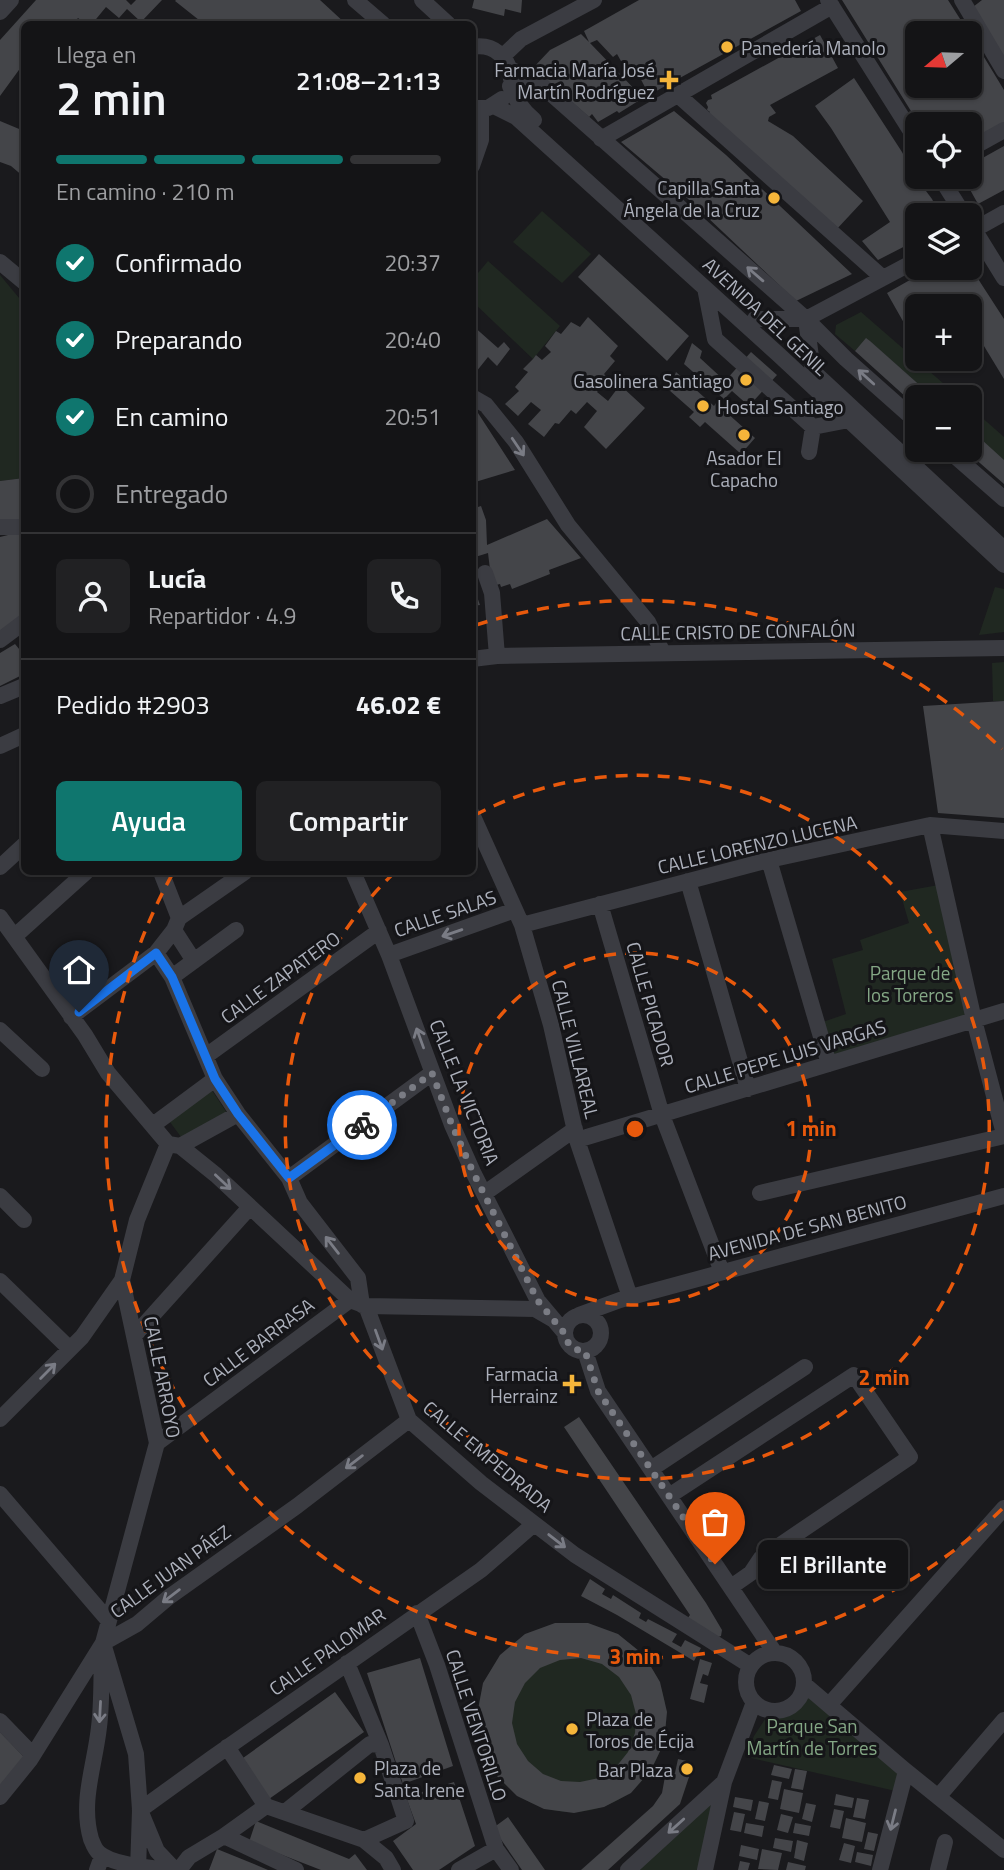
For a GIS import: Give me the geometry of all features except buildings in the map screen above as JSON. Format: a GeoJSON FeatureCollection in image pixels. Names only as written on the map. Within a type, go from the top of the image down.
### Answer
{"type":"FeatureCollection","features":[{"type":"Feature","properties":{"kind":"street"},"geometry":{"type":"LineString","coordinates":[[0,12],[11,0]]}},
{"type":"Feature","properties":{"kind":"street"},"geometry":{"type":"LineString","coordinates":[[355,0],[380,21]]}},
{"type":"Feature","properties":{"kind":"street"},"geometry":{"type":"LineString","coordinates":[[368,0],[392,21]]}},
{"type":"Feature","properties":{"kind":"street"},"geometry":{"type":"LineString","coordinates":[[422,0],[445,21]]}},
{"type":"Feature","properties":{"kind":"street"},"geometry":{"type":"LineString","coordinates":[[435,0],[446,21]]}},
{"type":"Feature","properties":{"kind":"street"},"geometry":{"type":"LineString","coordinates":[[476,154],[481,140],[483,108],[504,97],[507,70],[521,39],[594,0]]}},
{"type":"Feature","properties":{"kind":"street"},"geometry":{"type":"LineString","coordinates":[[961,0],[1004,71]]}},
{"type":"Feature","properties":{"kind":"street"},"geometry":{"type":"LineString","coordinates":[[601,139],[830,3],[905,122]]}},
{"type":"Feature","properties":{"kind":"street"},"geometry":{"type":"LineString","coordinates":[[476,47],[495,50],[507,70]]}},
{"type":"Feature","properties":{"kind":"street","name":"AVENIDA DEL GENIL"},"geometry":{"type":"LineString","coordinates":[[507,70],[539,83],[806,319],[905,411]]}},
{"type":"Feature","properties":{"kind":"street","name":"AVENIDA DEL GENIL"},"geometry":{"type":"LineString","coordinates":[[507,70],[517,102],[524,111],[1004,549]]}},
{"type":"Feature","properties":{"kind":"street"},"geometry":{"type":"LineString","coordinates":[[678,95],[883,278]]}},
{"type":"Feature","properties":{"kind":"street","name":"AVENIDA DEL GENIL"},"geometry":{"type":"LineString","coordinates":[[483,108],[516,117],[1004,565]]}},
{"type":"Feature","properties":{"kind":"street"},"geometry":{"type":"LineString","coordinates":[[982,142],[1004,130]]}},
{"type":"Feature","properties":{"kind":"street"},"geometry":{"type":"LineString","coordinates":[[982,223],[1004,213]]}},
{"type":"Feature","properties":{"kind":"street"},"geometry":{"type":"LineString","coordinates":[[982,245],[1004,278]]}},
{"type":"Feature","properties":{"kind":"street"},"geometry":{"type":"LineString","coordinates":[[0,262],[21,280]]}},
{"type":"Feature","properties":{"kind":"street"},"geometry":{"type":"LineString","coordinates":[[755,319],[806,319],[905,266]]}},
{"type":"Feature","properties":{"kind":"street"},"geometry":{"type":"LineString","coordinates":[[705,288],[715,339],[813,427]]}},
{"type":"Feature","properties":{"kind":"street"},"geometry":{"type":"LineString","coordinates":[[806,319],[813,372]]}},
{"type":"Feature","properties":{"kind":"street"},"geometry":{"type":"LineString","coordinates":[[476,399],[486,405],[516,442],[568,525],[648,622],[663,653]]}},
{"type":"Feature","properties":{"kind":"street"},"geometry":{"type":"LineString","coordinates":[[813,427],[849,420]]}},
{"type":"Feature","properties":{"kind":"street"},"geometry":{"type":"LineString","coordinates":[[809,453],[813,427]]}},
{"type":"Feature","properties":{"kind":"street"},"geometry":{"type":"LineString","coordinates":[[961,462],[1003,501]]}},
{"type":"Feature","properties":{"kind":"street"},"geometry":{"type":"LineString","coordinates":[[0,527],[21,527]]}},
{"type":"Feature","properties":{"kind":"street"},"geometry":{"type":"LineString","coordinates":[[485,573],[492,593],[497,656]]}},
{"type":"Feature","properties":{"kind":"street"},"geometry":{"type":"LineString","coordinates":[[0,640],[21,624]]}},
{"type":"Feature","properties":{"kind":"street","name":"CALLE CRISTO DE CONFALÓN"},"geometry":{"type":"LineString","coordinates":[[476,659],[497,656],[1004,648]]}},
{"type":"Feature","properties":{"kind":"street"},"geometry":{"type":"LineString","coordinates":[[0,696],[21,687]]}},
{"type":"Feature","properties":{"kind":"street"},"geometry":{"type":"LineString","coordinates":[[0,746],[21,736]]}},
{"type":"Feature","properties":{"kind":"street","name":"CALLE VILLAREAL"},"geometry":{"type":"LineString","coordinates":[[476,823],[519,917],[551,1025],[576,1135],[625,1298]]}},
{"type":"Feature","properties":{"kind":"street"},"geometry":{"type":"LineString","coordinates":[[760,1193],[1004,1135],[974,1020],[930,825]]}},
{"type":"Feature","properties":{"kind":"street","name":"CALLE LORENZO LUCENA"},"geometry":{"type":"LineString","coordinates":[[519,917],[600,904],[769,860],[930,825],[1004,831]]}},
{"type":"Feature","properties":{"kind":"street"},"geometry":{"type":"LineString","coordinates":[[0,867],[21,848]]}},
{"type":"Feature","properties":{"kind":"street"},"geometry":{"type":"LineString","coordinates":[[769,860],[829,1064]]}},
{"type":"Feature","properties":{"kind":"street"},"geometry":{"type":"LineString","coordinates":[[5,927],[82,875]]}},
{"type":"Feature","properties":{"kind":"street"},"geometry":{"type":"LineString","coordinates":[[161,875],[177,924],[194,961]]}},
{"type":"Feature","properties":{"kind":"street"},"geometry":{"type":"LineString","coordinates":[[71,1017],[156,953],[177,924],[241,875]]}},
{"type":"Feature","properties":{"kind":"street","name":"CALLE LA VICTORIA"},"geometry":{"type":"LineString","coordinates":[[354,875],[389,955],[452,1125],[473,1172],[538,1301],[565,1334]]}},
{"type":"Feature","properties":{"kind":"street"},"geometry":{"type":"LineString","coordinates":[[688,881],[748,1089]]}},
{"type":"Feature","properties":{"kind":"street","name":"CALLE PICADOR"},"geometry":{"type":"LineString","coordinates":[[600,904],[662,1115],[722,1272]]}},
{"type":"Feature","properties":{"kind":"street","name":"CALLE SALAS"},"geometry":{"type":"LineString","coordinates":[[389,955],[519,917]]}},
{"type":"Feature","properties":{"kind":"street","name":"CALLE EMPEDRADA"},"geometry":{"type":"LineString","coordinates":[[5,927],[85,1035],[108,1073],[153,1125],[174,1145],[216,1175],[359,1303],[409,1420],[481,1482],[575,1555],[751,1666]]}},
{"type":"Feature","properties":{"kind":"street"},"geometry":{"type":"LineString","coordinates":[[172,977],[236,930]]}},
{"type":"Feature","properties":{"kind":"street","name":"CALLE ZAPATERO"},"geometry":{"type":"LineString","coordinates":[[206,1056],[379,931]]}},
{"type":"Feature","properties":{"kind":"street"},"geometry":{"type":"LineString","coordinates":[[156,953],[172,977],[215,1079],[238,1114],[289,1178],[300,1203],[358,1278],[359,1303],[536,1309],[554,1320]]}},
{"type":"Feature","properties":{"kind":"street","name":"CALLE PEPE LUIS VARGAS"},"geometry":{"type":"LineString","coordinates":[[485,1193],[576,1135],[662,1115],[1004,1011]]}},
{"type":"Feature","properties":{"kind":"street"},"geometry":{"type":"LineString","coordinates":[[0,1030],[41,1069]]}},
{"type":"Feature","properties":{"kind":"street"},"geometry":{"type":"LineString","coordinates":[[289,1178],[432,1073]]}},
{"type":"Feature","properties":{"kind":"street"},"geometry":{"type":"LineString","coordinates":[[153,1125],[215,1079]]}},
{"type":"Feature","properties":{"kind":"street"},"geometry":{"type":"LineString","coordinates":[[174,1145],[238,1114]]}},
{"type":"Feature","properties":{"kind":"street","name":"CALLE ARROYO"},"geometry":{"type":"LineString","coordinates":[[103,1643],[157,1443],[122,1279],[137,1220],[174,1145]]}},
{"type":"Feature","properties":{"kind":"street"},"geometry":{"type":"LineString","coordinates":[[0,1196],[24,1220]]}},
{"type":"Feature","properties":{"kind":"street","name":"AVENIDA DE SAN BENITO"},"geometry":{"type":"LineString","coordinates":[[579,1315],[625,1298],[1004,1196]]}},
{"type":"Feature","properties":{"kind":"street"},"geometry":{"type":"LineString","coordinates":[[134,1336],[250,1207]]}},
{"type":"Feature","properties":{"kind":"street"},"geometry":{"type":"LineString","coordinates":[[0,1419],[82,1337],[122,1279]]}},
{"type":"Feature","properties":{"kind":"street"},"geometry":{"type":"LineString","coordinates":[[0,1281],[70,1349]]}},
{"type":"Feature","properties":{"kind":"street"},"geometry":{"type":"LineString","coordinates":[[600,1326],[625,1298]]}},
{"type":"Feature","properties":{"kind":"street","name":"CALLE BARRASA"},"geometry":{"type":"LineString","coordinates":[[157,1443],[359,1303]]}},
{"type":"Feature","properties":{"kind":"street"},"geometry":{"type":"LineString","coordinates":[[579,1315],[592,1316],[600,1326],[601,1337],[596,1347],[585,1351],[569,1345],[565,1334],[569,1321],[579,1315]]}},
{"type":"Feature","properties":{"kind":"street"},"geometry":{"type":"LineString","coordinates":[[585,1351],[598,1391],[775,1653]]}},
{"type":"Feature","properties":{"kind":"street"},"geometry":{"type":"LineString","coordinates":[[651,1469],[805,1367]]}},
{"type":"Feature","properties":{"kind":"street"},"geometry":{"type":"LineString","coordinates":[[669,1496],[854,1375],[910,1457],[761,1558],[751,1573],[731,1587]]}},
{"type":"Feature","properties":{"kind":"street","name":"CALLE JUAN PÁEZ"},"geometry":{"type":"LineString","coordinates":[[0,1797],[33,1755],[103,1643],[137,1624],[169,1597],[297,1506],[409,1420]]}},
{"type":"Feature","properties":{"kind":"street"},"geometry":{"type":"LineString","coordinates":[[0,1494],[108,1620]]}},
{"type":"Feature","properties":{"kind":"street"},"geometry":{"type":"LineString","coordinates":[[829,1705],[1004,1508]]}},
{"type":"Feature","properties":{"kind":"street","name":"CALLE PALOMAR"},"geometry":{"type":"LineString","coordinates":[[140,1810],[481,1570],[534,1524]]}},
{"type":"Feature","properties":{"kind":"street","name":"CALLE VENTORILLO"},"geometry":{"type":"LineString","coordinates":[[417,1613],[437,1665],[496,1849],[511,1870]]}},
{"type":"Feature","properties":{"kind":"street"},"geometry":{"type":"LineString","coordinates":[[103,1643],[136,1754],[140,1810],[138,1868]]}},
{"type":"Feature","properties":{"kind":"street"},"geometry":{"type":"LineString","coordinates":[[103,1643],[99,1728],[86,1809],[89,1831],[101,1863],[116,1861],[138,1868],[166,1870]]}},
{"type":"Feature","properties":{"kind":"street"},"geometry":{"type":"LineString","coordinates":[[775,1653],[793,1658],[803,1674],[804,1684],[797,1701],[780,1710],[771,1710],[754,1702],[747,1684],[747,1675],[757,1659],[765,1654],[775,1653]]}},
{"type":"Feature","properties":{"kind":"street"},"geometry":{"type":"LineString","coordinates":[[347,1663],[382,1745],[406,1821],[364,1840]]}},
{"type":"Feature","properties":{"kind":"street"},"geometry":{"type":"LineString","coordinates":[[804,1684],[1004,1850]]}},
{"type":"Feature","properties":{"kind":"street"},"geometry":{"type":"LineString","coordinates":[[705,1870],[724,1782],[754,1702]]}},
{"type":"Feature","properties":{"kind":"street"},"geometry":{"type":"LineString","coordinates":[[0,1721],[33,1755]]}},
{"type":"Feature","properties":{"kind":"street"},"geometry":{"type":"LineString","coordinates":[[938,1797],[1003,1724]]}},
{"type":"Feature","properties":{"kind":"street"},"geometry":{"type":"LineString","coordinates":[[285,1812],[370,1744],[382,1745]]}},
{"type":"Feature","properties":{"kind":"street"},"geometry":{"type":"LineString","coordinates":[[227,1747],[266,1806],[364,1840],[388,1866]]}},
{"type":"Feature","properties":{"kind":"street"},"geometry":{"type":"LineString","coordinates":[[880,1870],[906,1771]]}},
{"type":"Feature","properties":{"kind":"street"},"geometry":{"type":"LineString","coordinates":[[628,1870],[724,1782]]}},
{"type":"Feature","properties":{"kind":"street"},"geometry":{"type":"LineString","coordinates":[[140,1810],[157,1851],[177,1870],[189,1857],[266,1806]]}},
{"type":"Feature","properties":{"kind":"street"},"geometry":{"type":"LineString","coordinates":[[224,1836],[296,1870]]}},
{"type":"Feature","properties":{"kind":"street"},"geometry":{"type":"LineString","coordinates":[[938,1870],[944,1842]]}},
{"type":"Feature","properties":{"kind":"street"},"geometry":{"type":"LineString","coordinates":[[459,1870],[496,1849]]}},
{"type":"Feature","properties":{"kind":"green space"},"geometry":{"type":"Polygon","coordinates":[[[542,211],[591,254],[562,283],[513,242],[542,211]]]}},
{"type":"Feature","properties":{"kind":"green space"},"geometry":{"type":"Polygon","coordinates":[[[488,261],[560,326],[533,359],[476,305],[476,275],[488,261]]]}},
{"type":"Feature","properties":{"kind":"green space"},"geometry":{"type":"Polygon","coordinates":[[[0,275],[21,300],[21,478],[0,481],[0,275]]]}},
{"type":"Feature","properties":{"kind":"green space"},"geometry":{"type":"Polygon","coordinates":[[[861,312],[905,350],[905,371],[929,371],[945,385],[919,385],[867,339],[855,351],[835,334],[836,325],[861,312]]]}},
{"type":"Feature","properties":{"kind":"green space"},"geometry":{"type":"Polygon","coordinates":[[[982,418],[1004,437],[1004,461],[982,441],[982,418]]]}},
{"type":"Feature","properties":{"kind":"green space"},"geometry":{"type":"Polygon","coordinates":[[[995,587],[1004,589],[1004,632],[979,635],[995,587]]]}},
{"type":"Feature","properties":{"kind":"green space"},"geometry":{"type":"Polygon","coordinates":[[[1004,662],[1004,701],[993,701],[992,663],[1004,662]]]}},
{"type":"Feature","properties":{"kind":"green space","name":"Parque de los Toreros"},"geometry":{"type":"Polygon","coordinates":[[[944,884],[974,1020],[829,1064],[817,1024],[846,1014],[832,959],[863,950],[860,940],[909,923],[900,892],[944,884]]]}},
{"type":"Feature","properties":{"kind":"green space"},"geometry":{"type":"Polygon","coordinates":[[[209,1086],[229,1116],[184,1141],[167,1118],[209,1086]]]}},
{"type":"Feature","properties":{"kind":"green space","name":"Plaza de Toros de Écija"},"geometry":{"type":"Polygon","coordinates":[[[572,1624],[608,1631],[639,1651],[659,1682],[666,1718],[659,1754],[639,1785],[608,1805],[572,1812],[536,1805],[505,1785],[485,1754],[478,1718],[485,1682],[505,1651],[536,1631],[572,1624]]]}},
{"type":"Feature","properties":{"kind":"green space","name":"Parque San Martín de Torres"},"geometry":{"type":"Polygon","coordinates":[[[804,1684],[906,1771],[900,1792],[747,1757],[754,1736],[771,1710],[793,1704],[800,1696],[804,1684]]]}},
{"type":"Feature","properties":{"kind":"green space"},"geometry":{"type":"Polygon","coordinates":[[[724,1782],[705,1870],[628,1870],[724,1782]]]}},
{"type":"Feature","properties":{"kind":"way so far"},"geometry":{"type":"LineString","coordinates":[[362,1125],[432,1073],[473,1172],[538,1301],[565,1334],[569,1345],[579,1351],[585,1351],[598,1391],[715,1564]]}},
{"type":"Feature","properties":{"kind":"place","name":"Panedería Manolo"},"geometry":{"type":"Point","coordinates":[727,47]}},
{"type":"Feature","properties":{"kind":"place","name":"Farmacia María José Martín Rodríguez"},"geometry":{"type":"Point","coordinates":[669,80]}},
{"type":"Feature","properties":{"kind":"place","name":"Capilla Santa Ángela de la Cruz"},"geometry":{"type":"Point","coordinates":[774,198]}},
{"type":"Feature","properties":{"kind":"place","name":"Gasolinera Santiago"},"geometry":{"type":"Point","coordinates":[746,380]}},
{"type":"Feature","properties":{"kind":"place","name":"Hostal Santiago"},"geometry":{"type":"Point","coordinates":[703,406]}},
{"type":"Feature","properties":{"kind":"place","name":"Asador El Capacho"},"geometry":{"type":"Point","coordinates":[744,435]}},
{"type":"Feature","properties":{"kind":"place","name":"Farmacia Herrainz"},"geometry":{"type":"Point","coordinates":[572,1384]}},
{"type":"Feature","properties":{"kind":"place","name":"El Brillante"},"geometry":{"type":"Point","coordinates":[715,1564]}},
{"type":"Feature","properties":{"kind":"place","name":"Plaza de Toros de Écija"},"geometry":{"type":"Point","coordinates":[572,1729]}},
{"type":"Feature","properties":{"kind":"place","name":"Bar Plaza"},"geometry":{"type":"Point","coordinates":[687,1769]}},
{"type":"Feature","properties":{"kind":"place","name":"Plaza de Santa Irene"},"geometry":{"type":"Point","coordinates":[360,1778]}},
{"type":"Feature","properties":{"kind":"route"},"geometry":{"type":"LineString","coordinates":[[79,1012],[156,953],[172,977],[215,1079],[238,1114],[289,1178],[362,1125]]}}]}
